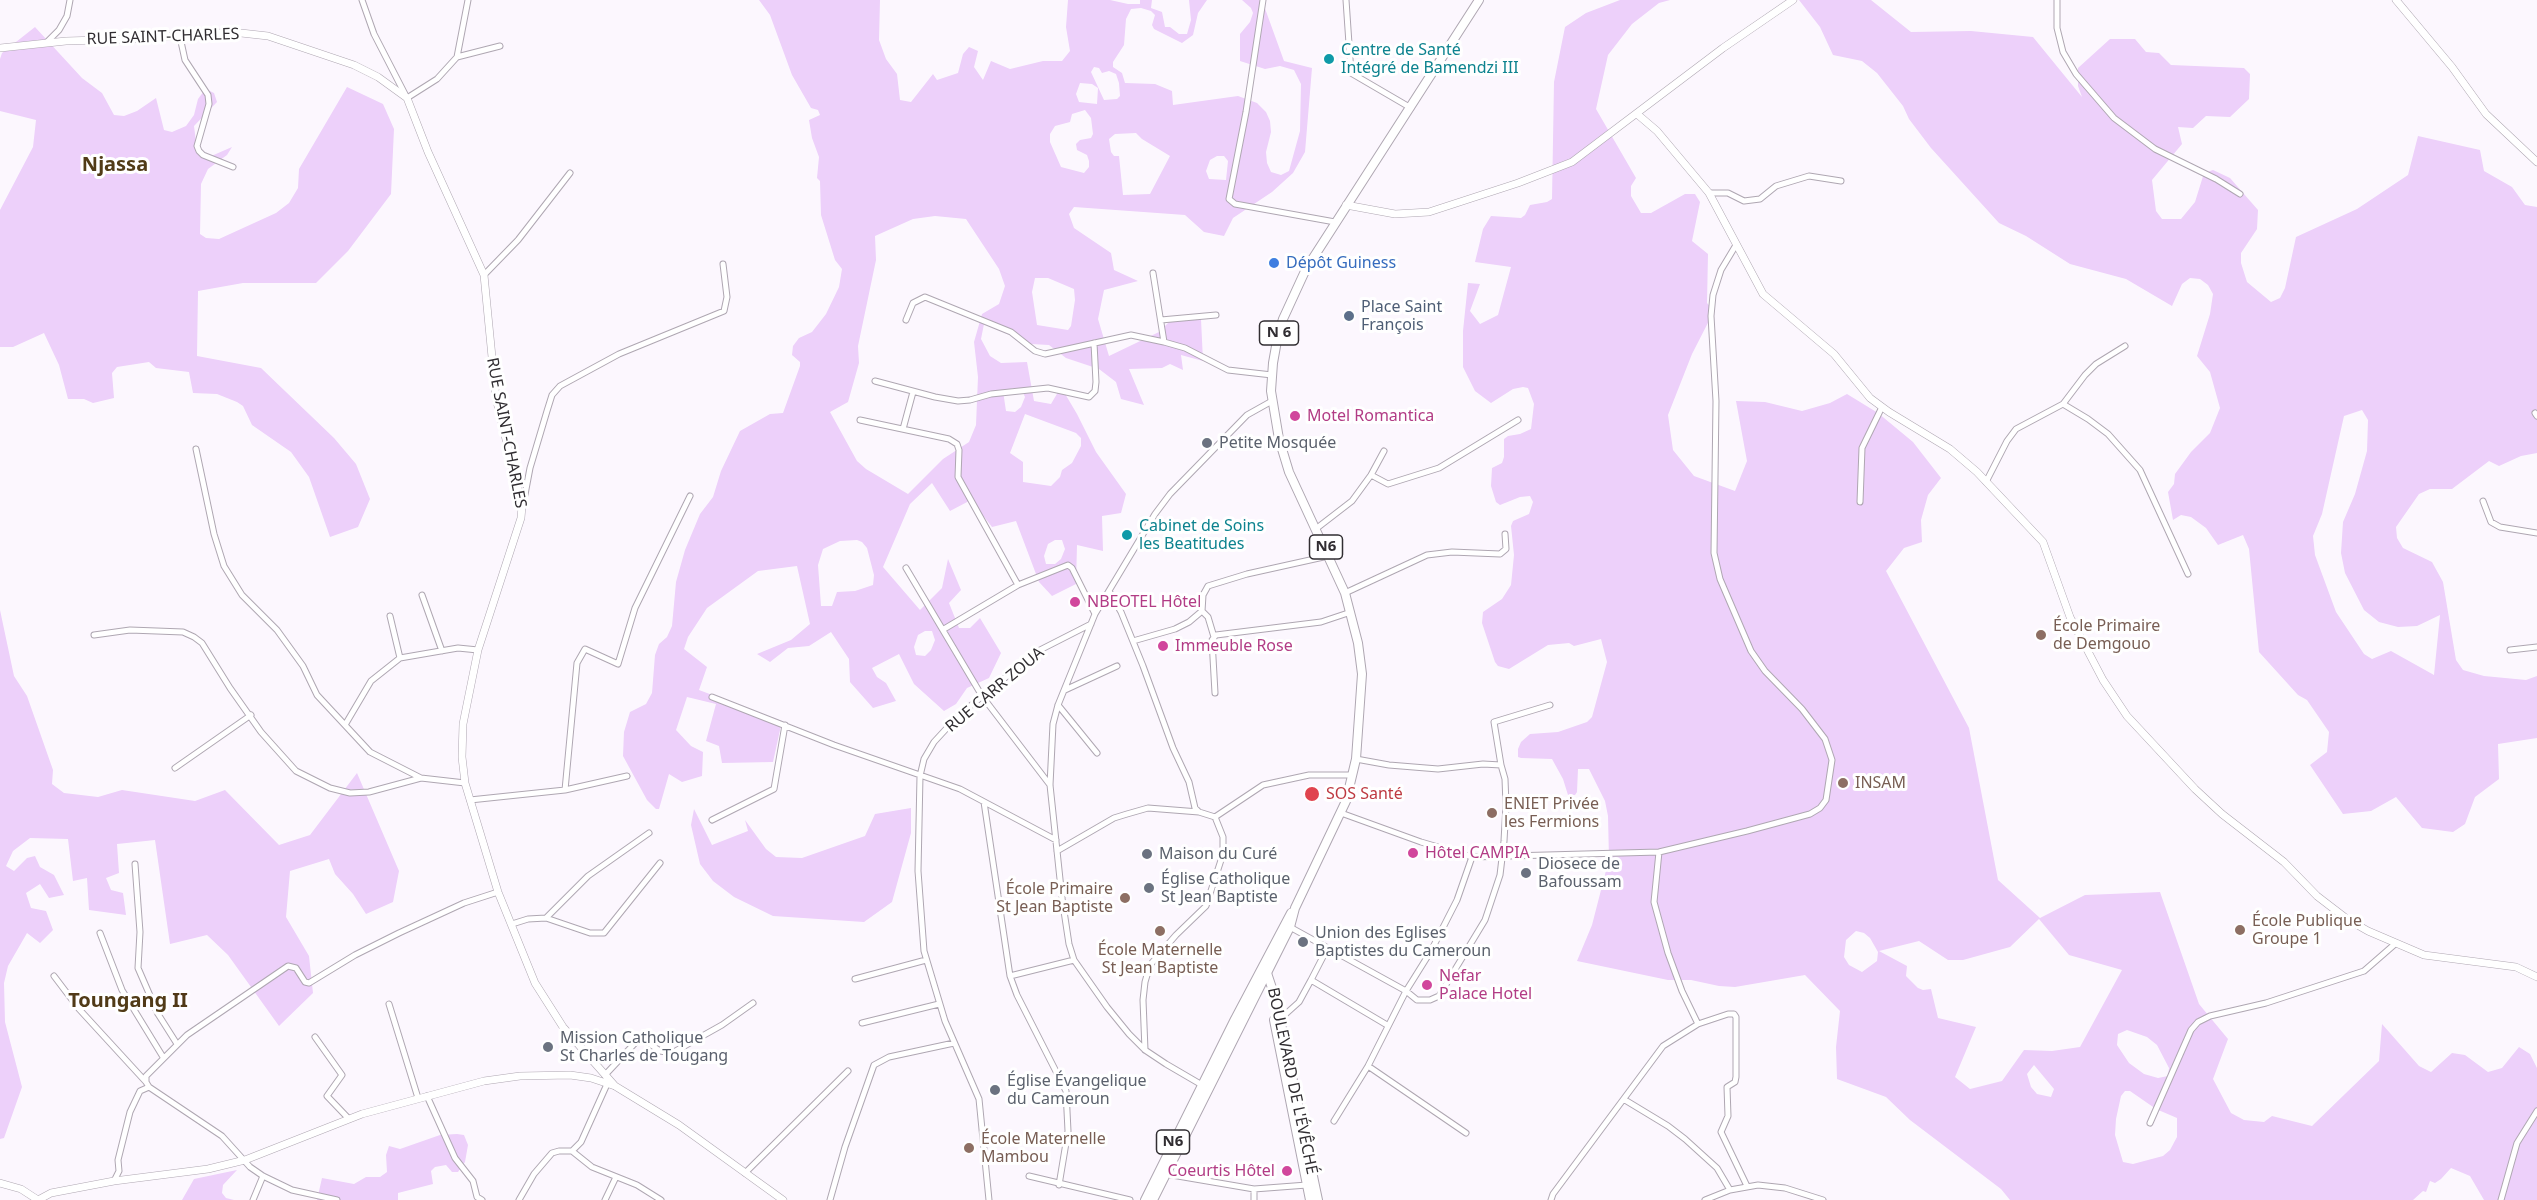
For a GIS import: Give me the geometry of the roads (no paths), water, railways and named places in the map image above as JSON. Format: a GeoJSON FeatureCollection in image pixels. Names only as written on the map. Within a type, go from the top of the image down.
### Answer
{"type":"FeatureCollection","features":[{"type":"Feature","properties":{"kind":"main road"},"geometry":{"type":"LineString","coordinates":[[1335,222],[1479,0]]}},
{"type":"Feature","properties":{"kind":"main road","name":"N 6"},"geometry":{"type":"LineString","coordinates":[[1272,401],[1272,375],[1283,319],[1306,269],[1335,222]]}},
{"type":"Feature","properties":{"kind":"main road","name":"N6"},"geometry":{"type":"LineString","coordinates":[[1153,1200],[1214,1069],[1341,813],[1356,759],[1362,674],[1351,612],[1330,556],[1284,459],[1272,401]]}},
{"type":"Feature","properties":{"kind":"main road","name":"BOULEVARD DE L'ÉVÊCHÉ"},"geometry":{"type":"LineString","coordinates":[[1264,972],[1279,1020],[1295,1102],[1310,1200]]}},
{"type":"Feature","properties":{"kind":"main road","name":"BOULEVARD DE L'ÉVÊCHÉ"},"geometry":{"type":"LineString","coordinates":[[1264,972],[1318,1200]]}},
{"type":"Feature","properties":{"kind":"main road","name":"N6"},"geometry":{"type":"LineString","coordinates":[[1145,1200],[1206,1086]]}},
{"type":"Feature","properties":{"kind":"street"},"geometry":{"type":"LineString","coordinates":[[47,42],[59,30],[67,16],[70,0]]}},
{"type":"Feature","properties":{"kind":"street"},"geometry":{"type":"LineString","coordinates":[[362,0],[374,34],[407,98],[437,79],[457,57],[468,0]]}},
{"type":"Feature","properties":{"kind":"street"},"geometry":{"type":"LineString","coordinates":[[1263,0],[1246,112],[1229,199],[1235,204],[1335,222]]}},
{"type":"Feature","properties":{"kind":"street"},"geometry":{"type":"LineString","coordinates":[[1346,0],[1349,14],[1351,73],[1411,108]]}},
{"type":"Feature","properties":{"kind":"street"},"geometry":{"type":"LineString","coordinates":[[1346,205],[1408,214],[1429,212],[1464,202],[1572,162],[1723,48],[1793,0]]}},
{"type":"Feature","properties":{"kind":"street"},"geometry":{"type":"LineString","coordinates":[[2057,0],[2057,28],[2063,52],[2076,74],[2114,118],[2155,149],[2240,194]]}},
{"type":"Feature","properties":{"kind":"street"},"geometry":{"type":"LineString","coordinates":[[2396,0],[2483,110],[2537,162]]}},
{"type":"Feature","properties":{"kind":"street","name":"RUE SAINT-CHARLES"},"geometry":{"type":"LineString","coordinates":[[0,48],[47,42],[180,37],[232,32],[268,36],[354,65],[378,77],[407,98],[484,275],[496,398],[522,506],[521,518],[478,650],[463,724],[462,757],[465,783],[498,892],[513,924],[535,983],[564,1027],[609,1081]]}},
{"type":"Feature","properties":{"kind":"street"},"geometry":{"type":"LineString","coordinates":[[180,37],[185,60],[208,95],[209,104],[196,146],[203,155],[233,167]]}},
{"type":"Feature","properties":{"kind":"street"},"geometry":{"type":"LineString","coordinates":[[457,57],[500,46]]}},
{"type":"Feature","properties":{"kind":"street"},"geometry":{"type":"LineString","coordinates":[[1637,114],[1658,131],[1709,193],[1763,294],[1834,354],[1870,398],[1950,449],[1986,482],[2043,542],[2070,617],[2086,651],[2127,716],[2195,789],[2222,814],[2284,862],[2317,896],[2347,919],[2395,944],[2442,958],[2516,967],[2537,977]]}},
{"type":"Feature","properties":{"kind":"street"},"geometry":{"type":"LineString","coordinates":[[484,275],[518,240],[570,173]]}},
{"type":"Feature","properties":{"kind":"street"},"geometry":{"type":"LineString","coordinates":[[1709,193],[1728,193],[1744,201],[1760,199],[1776,186],[1809,176],[1841,181]]}},
{"type":"Feature","properties":{"kind":"street"},"geometry":{"type":"LineString","coordinates":[[1341,813],[1421,842],[1472,857],[1659,852],[1810,814],[1820,808],[1826,800],[1832,760],[1825,739],[1802,709],[1765,671],[1751,651],[1719,579],[1714,553],[1716,401],[1711,316],[1713,295],[1721,270],[1736,245]]}},
{"type":"Feature","properties":{"kind":"street"},"geometry":{"type":"LineString","coordinates":[[522,506],[530,468],[552,395],[560,386],[619,354],[724,310],[727,297],[723,264]]}},
{"type":"Feature","properties":{"kind":"street"},"geometry":{"type":"LineString","coordinates":[[1153,273],[1164,342]]}},
{"type":"Feature","properties":{"kind":"street"},"geometry":{"type":"LineString","coordinates":[[906,320],[913,303],[926,297],[1011,332],[1035,351],[1056,352],[1131,335],[1185,348],[1228,370],[1272,375]]}},
{"type":"Feature","properties":{"kind":"street"},"geometry":{"type":"LineString","coordinates":[[1161,320],[1216,315]]}},
{"type":"Feature","properties":{"kind":"street"},"geometry":{"type":"LineString","coordinates":[[875,381],[958,401],[991,394],[1048,388],[1089,397],[1095,391],[1096,382],[1094,343]]}},
{"type":"Feature","properties":{"kind":"street"},"geometry":{"type":"LineString","coordinates":[[1986,482],[2007,441],[2016,429],[2063,404],[2090,370],[2125,346]]}},
{"type":"Feature","properties":{"kind":"street"},"geometry":{"type":"LineString","coordinates":[[903,429],[913,392]]}},
{"type":"Feature","properties":{"kind":"street"},"geometry":{"type":"LineString","coordinates":[[1206,1086],[1145,1050],[1107,1007],[1074,960],[1068,934],[1050,785],[1053,724],[1058,705],[1095,614],[1155,513],[1170,494],[1247,415],[1272,401]]}},
{"type":"Feature","properties":{"kind":"street"},"geometry":{"type":"LineString","coordinates":[[2063,404],[2088,418],[2108,434],[2140,470],[2188,574]]}},
{"type":"Feature","properties":{"kind":"street"},"geometry":{"type":"LineString","coordinates":[[1860,502],[1862,448],[1882,407]]}},
{"type":"Feature","properties":{"kind":"street"},"geometry":{"type":"LineString","coordinates":[[860,420],[949,439],[957,444],[959,450],[958,477],[963,489],[1017,585]]}},
{"type":"Feature","properties":{"kind":"street"},"geometry":{"type":"LineString","coordinates":[[1371,475],[1388,484],[1439,468],[1518,420]]}},
{"type":"Feature","properties":{"kind":"street"},"geometry":{"type":"LineString","coordinates":[[196,449],[214,534],[224,566],[242,595],[277,630],[303,666],[317,695],[370,752],[421,778],[465,783]]}},
{"type":"Feature","properties":{"kind":"street"},"geometry":{"type":"LineString","coordinates":[[1317,528],[1352,501],[1371,475],[1384,451]]}},
{"type":"Feature","properties":{"kind":"street"},"geometry":{"type":"LineString","coordinates":[[565,790],[577,663],[585,649],[618,664],[635,608],[690,496]]}},
{"type":"Feature","properties":{"kind":"street"},"geometry":{"type":"LineString","coordinates":[[2483,501],[2491,522],[2500,527],[2537,533]]}},
{"type":"Feature","properties":{"kind":"street"},"geometry":{"type":"LineString","coordinates":[[1345,593],[1427,555],[1452,552],[1500,554],[1506,549],[1505,534]]}},
{"type":"Feature","properties":{"kind":"street"},"geometry":{"type":"LineString","coordinates":[[1132,641],[1175,629],[1189,622],[1202,611],[1203,595],[1208,586],[1247,574],[1330,556]]}},
{"type":"Feature","properties":{"kind":"street"},"geometry":{"type":"LineString","coordinates":[[944,629],[1017,585],[1063,566],[1071,566],[1095,614]]}},
{"type":"Feature","properties":{"kind":"street"},"geometry":{"type":"LineString","coordinates":[[906,567],[982,696],[1050,785]]}},
{"type":"Feature","properties":{"kind":"street"},"geometry":{"type":"LineString","coordinates":[[1109,591],[1121,612],[1173,748],[1189,782],[1195,808],[1199,812]]}},
{"type":"Feature","properties":{"kind":"street"},"geometry":{"type":"LineString","coordinates":[[422,595],[442,651]]}},
{"type":"Feature","properties":{"kind":"street"},"geometry":{"type":"LineString","coordinates":[[1202,611],[1208,617],[1214,637],[1215,693]]}},
{"type":"Feature","properties":{"kind":"street"},"geometry":{"type":"LineString","coordinates":[[1214,637],[1321,622],[1351,612]]}},
{"type":"Feature","properties":{"kind":"street"},"geometry":{"type":"LineString","coordinates":[[390,616],[400,658]]}},
{"type":"Feature","properties":{"kind":"street","name":"RUE CARR ZOUA"},"geometry":{"type":"LineString","coordinates":[[989,1200],[981,1108],[969,1073],[939,1004],[926,960],[918,871],[920,776],[924,759],[934,742],[958,716],[1038,651],[1092,623]]}},
{"type":"Feature","properties":{"kind":"street"},"geometry":{"type":"LineString","coordinates":[[94,635],[130,630],[183,632],[194,637],[202,643],[261,732],[296,771],[330,788],[350,792],[369,792],[421,778]]}},
{"type":"Feature","properties":{"kind":"street"},"geometry":{"type":"LineString","coordinates":[[2510,650],[2537,647]]}},
{"type":"Feature","properties":{"kind":"street"},"geometry":{"type":"LineString","coordinates":[[345,725],[371,681],[400,658],[468,648],[478,650]]}},
{"type":"Feature","properties":{"kind":"street"},"geometry":{"type":"LineString","coordinates":[[1065,690],[1116,666]]}},
{"type":"Feature","properties":{"kind":"street"},"geometry":{"type":"LineString","coordinates":[[712,697],[960,789],[1056,840]]}},
{"type":"Feature","properties":{"kind":"street"},"geometry":{"type":"LineString","coordinates":[[1058,705],[1097,753]]}},
{"type":"Feature","properties":{"kind":"street"},"geometry":{"type":"LineString","coordinates":[[1287,925],[1406,991],[1418,1000],[1430,1000],[1439,996],[1449,983],[1485,920],[1500,875],[1506,805],[1505,779],[1494,722],[1550,705]]}},
{"type":"Feature","properties":{"kind":"street"},"geometry":{"type":"LineString","coordinates":[[175,768],[251,715]]}},
{"type":"Feature","properties":{"kind":"street"},"geometry":{"type":"LineString","coordinates":[[712,820],[774,789],[784,725]]}},
{"type":"Feature","properties":{"kind":"street"},"geometry":{"type":"LineString","coordinates":[[1356,759],[1389,765],[1438,769],[1484,764],[1501,765]]}},
{"type":"Feature","properties":{"kind":"street"},"geometry":{"type":"LineString","coordinates":[[1215,817],[1263,785],[1309,775],[1353,775]]}},
{"type":"Feature","properties":{"kind":"street"},"geometry":{"type":"LineString","coordinates":[[470,800],[565,790],[627,776]]}},
{"type":"Feature","properties":{"kind":"street"},"geometry":{"type":"LineString","coordinates":[[984,802],[1010,976],[1017,995],[1066,1091],[1068,1131],[1059,1185]]}},
{"type":"Feature","properties":{"kind":"street"},"geometry":{"type":"LineString","coordinates":[[1057,851],[1114,818],[1148,808],[1199,812],[1215,817]]}},
{"type":"Feature","properties":{"kind":"street"},"geometry":{"type":"LineString","coordinates":[[1145,1050],[1142,1016],[1145,982],[1150,965],[1176,935],[1201,912],[1210,898],[1223,854],[1223,837],[1215,817]]}},
{"type":"Feature","properties":{"kind":"street"},"geometry":{"type":"LineString","coordinates":[[546,918],[588,876],[649,833]]}},
{"type":"Feature","properties":{"kind":"street"},"geometry":{"type":"LineString","coordinates":[[1659,852],[1654,902],[1668,953],[1682,991],[1698,1024]]}},
{"type":"Feature","properties":{"kind":"street"},"geometry":{"type":"LineString","coordinates":[[1334,1121],[1368,1065],[1387,1025],[1442,931],[1457,900],[1472,857]]}},
{"type":"Feature","properties":{"kind":"street"},"geometry":{"type":"LineString","coordinates":[[135,864],[140,932],[138,968],[158,1014],[177,1044]]}},
{"type":"Feature","properties":{"kind":"street"},"geometry":{"type":"LineString","coordinates":[[513,924],[546,918],[590,933],[604,933],[660,864]]}},
{"type":"Feature","properties":{"kind":"street"},"geometry":{"type":"LineString","coordinates":[[147,1085],[146,1076],[177,1044],[213,1016],[288,966],[296,968],[305,982],[309,983],[355,954],[464,903],[498,892]]}},
{"type":"Feature","properties":{"kind":"street"},"geometry":{"type":"LineString","coordinates":[[100,933],[122,990],[163,1057]]}},
{"type":"Feature","properties":{"kind":"street"},"geometry":{"type":"LineString","coordinates":[[2150,1123],[2191,1030],[2198,1022],[2210,1016],[2266,1003],[2364,971],[2395,944]]}},
{"type":"Feature","properties":{"kind":"street"},"geometry":{"type":"LineString","coordinates":[[1279,1020],[1299,1002],[1327,949]]}},
{"type":"Feature","properties":{"kind":"street"},"geometry":{"type":"LineString","coordinates":[[855,979],[926,960]]}},
{"type":"Feature","properties":{"kind":"street"},"geometry":{"type":"LineString","coordinates":[[1010,976],[1074,960]]}},
{"type":"Feature","properties":{"kind":"street"},"geometry":{"type":"LineString","coordinates":[[54,976],[79,1009],[147,1085],[222,1136],[250,1167],[292,1190],[337,1200]]}},
{"type":"Feature","properties":{"kind":"street"},"geometry":{"type":"LineString","coordinates":[[1311,980],[1387,1025]]}},
{"type":"Feature","properties":{"kind":"street"},"geometry":{"type":"LineString","coordinates":[[572,1151],[581,1142],[609,1081],[636,1042],[644,1040],[660,1051],[672,1053],[723,1025],[753,1003]]}},
{"type":"Feature","properties":{"kind":"street"},"geometry":{"type":"LineString","coordinates":[[389,1004],[418,1098]]}},
{"type":"Feature","properties":{"kind":"street"},"geometry":{"type":"LineString","coordinates":[[862,1023],[939,1004]]}},
{"type":"Feature","properties":{"kind":"street"},"geometry":{"type":"LineString","coordinates":[[1551,1200],[1571,1169],[1625,1100],[1639,1075],[1663,1046],[1698,1024],[1728,1014],[1734,1014],[1736,1017],[1736,1077],[1735,1082],[1727,1087],[1728,1116],[1721,1132],[1747,1186]]}},
{"type":"Feature","properties":{"kind":"street"},"geometry":{"type":"LineString","coordinates":[[315,1036],[342,1075],[327,1096],[349,1119]]}},
{"type":"Feature","properties":{"kind":"street"},"geometry":{"type":"LineString","coordinates":[[830,1200],[845,1148],[874,1065],[889,1057],[954,1043]]}},
{"type":"Feature","properties":{"kind":"street"},"geometry":{"type":"LineString","coordinates":[[1368,1065],[1467,1133]]}},
{"type":"Feature","properties":{"kind":"street"},"geometry":{"type":"LineString","coordinates":[[745,1173],[848,1071]]}},
{"type":"Feature","properties":{"kind":"street"},"geometry":{"type":"LineString","coordinates":[[0,1183],[21,1189],[38,1200],[51,1193],[114,1181],[208,1169],[244,1160],[349,1119],[418,1098],[484,1081],[520,1076],[570,1075],[609,1081],[679,1125],[780,1199]]}},
{"type":"Feature","properties":{"kind":"street"},"geometry":{"type":"LineString","coordinates":[[114,1181],[119,1171],[118,1160],[130,1112],[140,1091],[147,1085]]}},
{"type":"Feature","properties":{"kind":"street"},"geometry":{"type":"LineString","coordinates":[[427,1096],[455,1158],[473,1181],[477,1197],[482,1200]]}},
{"type":"Feature","properties":{"kind":"street"},"geometry":{"type":"LineString","coordinates":[[1625,1100],[1685,1139],[1717,1168],[1730,1190]]}},
{"type":"Feature","properties":{"kind":"street"},"geometry":{"type":"LineString","coordinates":[[2501,1200],[2517,1143],[2537,1111]]}},
{"type":"Feature","properties":{"kind":"street"},"geometry":{"type":"LineString","coordinates":[[519,1200],[534,1174],[552,1153],[559,1150],[572,1151],[592,1167],[637,1185],[661,1200]]}},
{"type":"Feature","properties":{"kind":"street"},"geometry":{"type":"LineString","coordinates":[[1166,1174],[1254,1189],[1307,1185]]}},
{"type":"Feature","properties":{"kind":"street"},"geometry":{"type":"LineString","coordinates":[[253,1200],[263,1176]]}},
{"type":"Feature","properties":{"kind":"street"},"geometry":{"type":"LineString","coordinates":[[1029,1176],[1059,1185],[1130,1200]]}},
{"type":"Feature","properties":{"kind":"street"},"geometry":{"type":"LineString","coordinates":[[605,1200],[616,1178]]}},
{"type":"Feature","properties":{"kind":"street"},"geometry":{"type":"LineString","coordinates":[[1705,1200],[1747,1186],[1771,1185],[1823,1200]]}},
{"type":"Feature","properties":{"kind":"street"},"geometry":{"type":"LineString","coordinates":[[1254,1189],[1254,1200]]}},
{"type":"Feature","properties":{"kind":"place","name":"Centre de Santé Intégré de Bamendzi III"},"geometry":{"type":"Point","coordinates":[1329,59]}},
{"type":"Feature","properties":{"kind":"place","name":"Dépôt Guiness"},"geometry":{"type":"Point","coordinates":[1274,263]}},
{"type":"Feature","properties":{"kind":"place","name":"Place Saint François"},"geometry":{"type":"Point","coordinates":[1349,316]}},
{"type":"Feature","properties":{"kind":"place","name":"Motel Romantica"},"geometry":{"type":"Point","coordinates":[1295,416]}},
{"type":"Feature","properties":{"kind":"place","name":"Petite Mosquée"},"geometry":{"type":"Point","coordinates":[1207,443]}},
{"type":"Feature","properties":{"kind":"place","name":"Cabinet de Soins les Beatitudes"},"geometry":{"type":"Point","coordinates":[1127,535]}},
{"type":"Feature","properties":{"kind":"place","name":"NBEOTEL Hôtel"},"geometry":{"type":"Point","coordinates":[1075,602]}},
{"type":"Feature","properties":{"kind":"place","name":"École Primaire de Demgouo"},"geometry":{"type":"Point","coordinates":[2041,635]}},
{"type":"Feature","properties":{"kind":"place","name":"Immeuble Rose"},"geometry":{"type":"Point","coordinates":[1163,646]}},
{"type":"Feature","properties":{"kind":"place","name":"INSAM"},"geometry":{"type":"Point","coordinates":[1843,783]}},
{"type":"Feature","properties":{"kind":"place","name":"SOS Santé"},"geometry":{"type":"Point","coordinates":[1312,794]}},
{"type":"Feature","properties":{"kind":"place","name":"ENIET Privée les Fermions"},"geometry":{"type":"Point","coordinates":[1492,813]}},
{"type":"Feature","properties":{"kind":"place","name":"Hôtel CAMPIA"},"geometry":{"type":"Point","coordinates":[1413,853]}},
{"type":"Feature","properties":{"kind":"place","name":"Maison du Curé"},"geometry":{"type":"Point","coordinates":[1147,854]}},
{"type":"Feature","properties":{"kind":"place","name":"Diosece de Bafoussam"},"geometry":{"type":"Point","coordinates":[1526,873]}},
{"type":"Feature","properties":{"kind":"place","name":"Église Catholique St Jean Baptiste"},"geometry":{"type":"Point","coordinates":[1149,888]}},
{"type":"Feature","properties":{"kind":"place","name":"École Primaire St Jean Baptiste"},"geometry":{"type":"Point","coordinates":[1125,898]}},
{"type":"Feature","properties":{"kind":"place","name":"École Publique Groupe 1"},"geometry":{"type":"Point","coordinates":[2240,930]}},
{"type":"Feature","properties":{"kind":"place","name":"École Maternelle St Jean Baptiste"},"geometry":{"type":"Point","coordinates":[1160,931]}},
{"type":"Feature","properties":{"kind":"place","name":"Union des Eglises Baptistes du Cameroun"},"geometry":{"type":"Point","coordinates":[1303,942]}},
{"type":"Feature","properties":{"kind":"place","name":"Nefar Palace Hotel"},"geometry":{"type":"Point","coordinates":[1427,985]}},
{"type":"Feature","properties":{"kind":"place","name":"Mission Catholique St Charles de Tougang"},"geometry":{"type":"Point","coordinates":[548,1047]}},
{"type":"Feature","properties":{"kind":"place","name":"Église Évangelique du Cameroun"},"geometry":{"type":"Point","coordinates":[995,1090]}},
{"type":"Feature","properties":{"kind":"place","name":"École Maternelle Mambou"},"geometry":{"type":"Point","coordinates":[969,1148]}},
{"type":"Feature","properties":{"kind":"place","name":"Coeurtis Hôtel"},"geometry":{"type":"Point","coordinates":[1287,1171]}},
{"type":"Feature","properties":{"kind":"district","name":"Njassa"},"geometry":{"type":"Point","coordinates":[115,165]}},
{"type":"Feature","properties":{"kind":"district","name":"Toungang II"},"geometry":{"type":"Point","coordinates":[128,1001]}}]}
